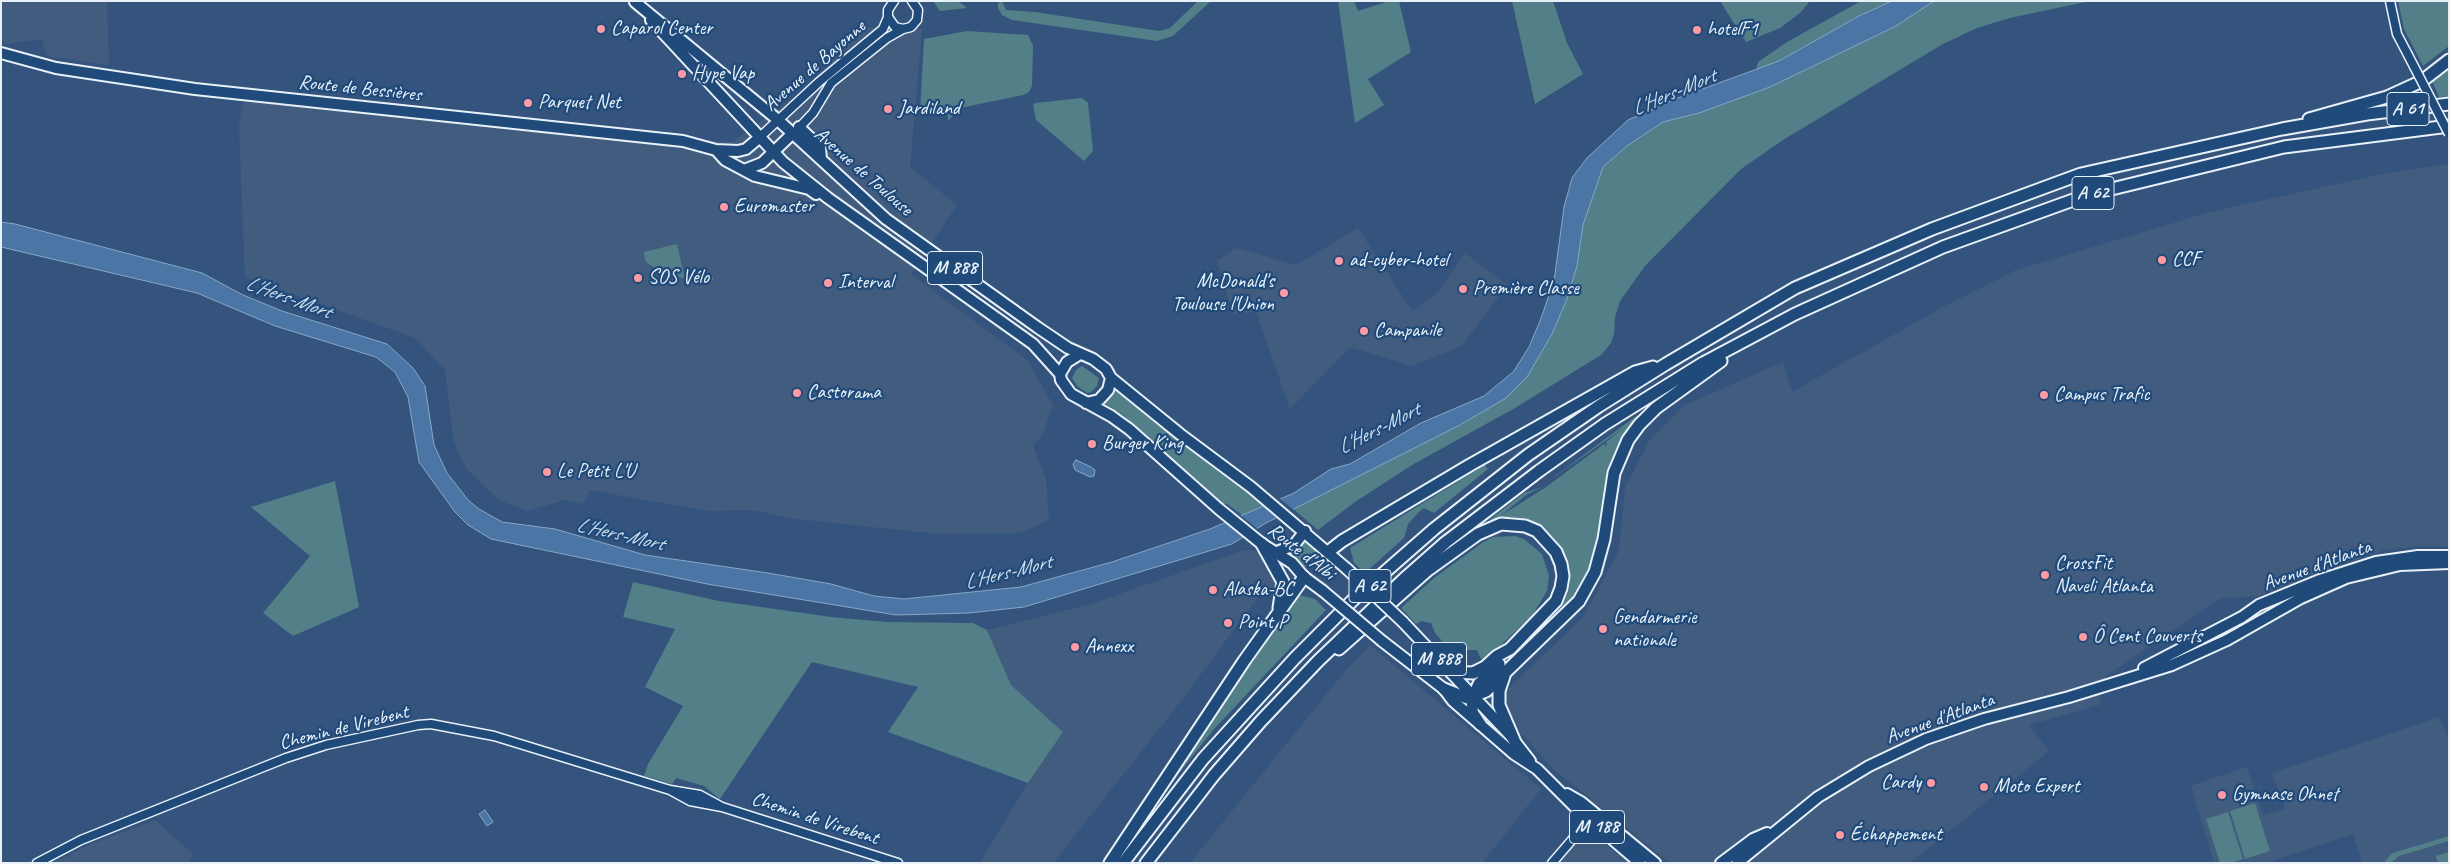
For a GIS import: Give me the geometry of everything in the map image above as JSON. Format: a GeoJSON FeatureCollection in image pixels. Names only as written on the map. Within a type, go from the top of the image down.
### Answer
{"type":"FeatureCollection","features":[{"type":"Feature","properties":{"kind":"highway"},"geometry":{"type":"LineString","coordinates":[[2282,129],[2324,113],[2386,97],[2422,81],[2449,60]]}},
{"type":"Feature","properties":{"kind":"highway","name":"A 61"},"geometry":{"type":"LineString","coordinates":[[2367,114],[2449,104]]}},
{"type":"Feature","properties":{"kind":"highway","name":"A 62"},"geometry":{"type":"LineString","coordinates":[[1123,863],[1203,759],[1294,658],[1354,599],[1434,529],[1528,455],[1599,406],[1666,364],[1795,288],[1932,229],[2081,174],[2282,129],[2367,114]]}},
{"type":"Feature","properties":{"kind":"highway","name":"A 62"},"geometry":{"type":"LineString","coordinates":[[1146,863],[1214,775],[1318,661],[1446,542],[1539,470],[1703,363],[1795,314],[1943,247],[2087,195],[2284,147],[2449,126]]}},
{"type":"Feature","properties":{"kind":"highway"},"geometry":{"type":"LineString","coordinates":[[1444,689],[1460,697],[1473,696],[1486,691],[1579,601],[1588,588],[1600,556],[1614,473],[1628,440],[1639,425],[1675,392],[1760,334]]}},
{"type":"Feature","properties":{"kind":"highway"},"geometry":{"type":"LineString","coordinates":[[1328,552],[1342,541],[1470,465],[1635,372],[1666,364]]}},
{"type":"Feature","properties":{"kind":"highway"},"geometry":{"type":"LineString","coordinates":[[1318,661],[1344,646],[1416,581],[1455,549],[1492,526],[1501,524],[1525,526],[1547,540],[1556,552],[1563,576],[1556,601],[1510,648],[1477,672],[1460,674],[1451,672]]}},
{"type":"Feature","properties":{"kind":"highway"},"geometry":{"type":"LineString","coordinates":[[1262,544],[1283,582],[1278,612]]}},
{"type":"Feature","properties":{"kind":"highway"},"geometry":{"type":"LineString","coordinates":[[1110,863],[1278,612],[1304,577]]}},
{"type":"Feature","properties":{"kind":"highway"},"geometry":{"type":"LineString","coordinates":[[1480,724],[1472,712],[1473,696],[1479,684],[1502,661],[1510,648]]}},
{"type":"Feature","properties":{"kind":"highway"},"geometry":{"type":"LineString","coordinates":[[1506,672],[1500,685],[1499,701],[1514,740]]}},
{"type":"Feature","properties":{"kind":"main road","name":"Avenue de Toulouse"},"geometry":{"type":"LineString","coordinates":[[635,2],[773,152],[828,198],[1033,344],[1060,374]]}},
{"type":"Feature","properties":{"kind":"main road","name":"Avenue de Toulouse"},"geometry":{"type":"LineString","coordinates":[[635,2],[778,120],[796,130],[821,159],[886,219],[1037,327],[1080,354]]}},
{"type":"Feature","properties":{"kind":"main road","name":"Route de Bessières"},"geometry":{"type":"LineString","coordinates":[[1,53],[56,68],[195,89],[674,140],[716,150],[738,151],[746,149],[760,137]]}},
{"type":"Feature","properties":{"kind":"main road"},"geometry":{"type":"LineString","coordinates":[[744,170],[762,163],[796,130]]}},
{"type":"Feature","properties":{"kind":"main road","name":"Route de Bessières"},"geometry":{"type":"LineString","coordinates":[[716,150],[725,160],[755,176],[809,189],[822,198],[828,198]]}},
{"type":"Feature","properties":{"kind":"main road"},"geometry":{"type":"LineString","coordinates":[[1080,354],[1100,364],[1106,369],[1111,378],[1108,390],[1103,397],[1094,402],[1086,403],[1077,399],[1065,388],[1060,374],[1066,362],[1080,354]]}},
{"type":"Feature","properties":{"kind":"main road","name":"Route d'Albi"},"geometry":{"type":"LineString","coordinates":[[1111,378],[1302,528],[1347,569],[1403,622],[1451,672],[1514,740],[1536,770]]}},
{"type":"Feature","properties":{"kind":"main road","name":"Route d'Albi"},"geometry":{"type":"LineString","coordinates":[[1086,403],[1111,416],[1129,429],[1219,509],[1262,544],[1277,552],[1299,569],[1304,577],[1444,689],[1453,701],[1514,754],[1558,788],[1589,820],[1640,863]]}},
{"type":"Feature","properties":{"kind":"main road"},"geometry":{"type":"LineString","coordinates":[[1277,552],[1294,545],[1302,528]]}},
{"type":"Feature","properties":{"kind":"main road","name":"Avenue d'Atlanta"},"geometry":{"type":"LineString","coordinates":[[2127,680],[2139,671],[2242,617],[2259,605],[2339,572],[2376,562],[2418,556],[2449,556]]}},
{"type":"Feature","properties":{"kind":"main road","name":"Avenue d'Atlanta"},"geometry":{"type":"LineString","coordinates":[[1737,863],[1781,826],[1852,776],[1926,739],[1987,718],[2127,680],[2201,653],[2334,582],[2367,572],[2405,565],[2449,563]]}},
{"type":"Feature","properties":{"kind":"main road"},"geometry":{"type":"LineString","coordinates":[[2280,610],[2296,590]]}},
{"type":"Feature","properties":{"kind":"main road","name":"Route d'Albi"},"geometry":{"type":"LineString","coordinates":[[1558,788],[1581,802],[1655,863]]}},
{"type":"Feature","properties":{"kind":"main road","name":"Avenue d'Atlanta"},"geometry":{"type":"LineString","coordinates":[[1721,863],[1753,839],[1781,826]]}},
{"type":"Feature","properties":{"kind":"street","name":"Avenue de Bayonne"},"geometry":{"type":"LineString","coordinates":[[760,137],[819,82],[883,29],[890,6],[894,1]]}},
{"type":"Feature","properties":{"kind":"street"},"geometry":{"type":"LineString","coordinates":[[2390,1],[2397,34],[2449,134]]}},
{"type":"Feature","properties":{"kind":"street","name":"Avenue de Bayonne"},"geometry":{"type":"LineString","coordinates":[[796,130],[813,113],[831,84],[887,38],[915,24],[918,16],[916,3]]}},
{"type":"Feature","properties":{"kind":"street"},"geometry":{"type":"LineString","coordinates":[[888,17],[895,27],[903,29]]}},
{"type":"Feature","properties":{"kind":"street","name":"Chemin de Virebent"},"geometry":{"type":"LineString","coordinates":[[37,863],[81,840],[286,758],[326,745],[418,725],[431,724],[494,736],[670,790],[700,795],[722,807],[898,863]]}},
{"type":"Feature","properties":{"kind":"street"},"geometry":{"type":"LineString","coordinates":[[1552,863],[1589,820]]}},
{"type":"Feature","properties":{"kind":"shaded area"},"geometry":{"type":"Polygon","coordinates":[[[1,1],[107,1],[109,65],[47,56],[42,39],[4,44],[1,34],[1,1]]]}},
{"type":"Feature","properties":{"kind":"shaded area"},"geometry":{"type":"Polygon","coordinates":[[[1892,1],[1934,1],[1896,26],[1770,87],[1699,113],[1663,122],[1627,146],[1603,167],[1583,225],[1577,266],[1567,299],[1552,334],[1527,377],[1506,398],[1460,425],[1266,523],[1232,544],[1024,607],[969,613],[896,615],[707,584],[491,539],[468,525],[455,512],[419,462],[408,397],[395,372],[376,357],[275,326],[197,293],[1,247],[1,222],[15,224],[202,273],[243,295],[282,311],[387,344],[413,368],[425,386],[434,445],[447,473],[468,500],[479,509],[502,522],[555,529],[645,555],[831,584],[874,596],[904,599],[1021,587],[1112,562],[1210,529],[1294,493],[1331,469],[1350,464],[1421,423],[1484,396],[1514,371],[1529,347],[1554,281],[1564,207],[1572,178],[1587,158],[1628,120],[1675,99],[1779,61],[1859,16],[1892,1]]]}},
{"type":"Feature","properties":{"kind":"shaded area"},"geometry":{"type":"Polygon","coordinates":[[[865,28],[922,29],[910,167],[957,205],[911,274],[1027,360],[1053,405],[1043,434],[1033,446],[1046,479],[1049,520],[1020,533],[939,534],[796,519],[752,510],[709,511],[589,490],[584,504],[565,500],[527,511],[499,500],[466,468],[454,442],[445,370],[415,338],[245,277],[239,126],[245,91],[566,131],[732,142],[800,93],[865,28]]]}},
{"type":"Feature","properties":{"kind":"shaded area"},"geometry":{"type":"Polygon","coordinates":[[[2449,164],[2449,547],[2427,546],[2387,549],[2259,596],[2221,598],[2106,676],[2099,705],[2029,725],[2049,751],[1910,863],[1670,863],[1551,767],[1508,718],[1497,700],[1584,616],[1619,550],[1625,488],[1649,441],[1685,405],[1783,362],[1792,392],[1941,308],[2016,270],[2210,212],[2387,173],[2449,164]]]}},
{"type":"Feature","properties":{"kind":"shaded area"},"geometry":{"type":"Polygon","coordinates":[[[1358,228],[1412,311],[1438,292],[1465,253],[1507,285],[1462,346],[1412,366],[1350,347],[1290,409],[1256,312],[1233,314],[1217,261],[1236,248],[1296,265],[1358,228]]]}},
{"type":"Feature","properties":{"kind":"shaded area"},"geometry":{"type":"Polygon","coordinates":[[[1076,460],[1095,470],[1094,476],[1090,477],[1075,470],[1073,464],[1076,460]]]}},
{"type":"Feature","properties":{"kind":"shaded area"},"geometry":{"type":"Polygon","coordinates":[[[1244,550],[1265,552],[1276,576],[1276,590],[1270,595],[1265,588],[1171,714],[1053,863],[980,863],[1028,783],[1063,732],[1011,685],[987,630],[1094,603],[1244,550]]]}},
{"type":"Feature","properties":{"kind":"shaded area"},"geometry":{"type":"Polygon","coordinates":[[[1370,645],[1541,789],[1482,863],[1190,863],[1342,675],[1370,645]]]}},
{"type":"Feature","properties":{"kind":"shaded area"},"geometry":{"type":"Polygon","coordinates":[[[2439,717],[2449,741],[2449,863],[2362,863],[2353,834],[2266,863],[2214,863],[2191,786],[2247,767],[2263,815],[2285,809],[2272,773],[2439,717]]]}},
{"type":"Feature","properties":{"kind":"shaded area"},"geometry":{"type":"Polygon","coordinates":[[[2068,782],[2074,788],[2068,794],[2062,788],[2068,782]]]}},
{"type":"Feature","properties":{"kind":"shaded area"},"geometry":{"type":"Polygon","coordinates":[[[485,810],[493,822],[487,826],[479,814],[485,810]]]}},
{"type":"Feature","properties":{"kind":"shaded area"},"geometry":{"type":"Polygon","coordinates":[[[155,820],[194,855],[187,863],[53,863],[91,844],[155,820]]]}},
{"type":"Feature","properties":{"kind":"shaded area"},"geometry":{"type":"Polygon","coordinates":[[[1587,830],[1628,863],[1559,863],[1587,830]]]}},
{"type":"Feature","properties":{"kind":"green space"},"geometry":{"type":"Polygon","coordinates":[[[933,1],[958,1],[967,8],[940,11],[933,1]]]}},
{"type":"Feature","properties":{"kind":"green space"},"geometry":{"type":"Polygon","coordinates":[[[1002,1],[1006,10],[1035,12],[1159,31],[1170,28],[1198,1],[1211,1],[1173,36],[1157,41],[1012,20],[1002,15],[998,8],[998,3],[1002,1]]]}},
{"type":"Feature","properties":{"kind":"green space"},"geometry":{"type":"Polygon","coordinates":[[[1338,1],[1354,1],[1358,11],[1389,1],[1399,1],[1411,52],[1368,79],[1384,105],[1355,123],[1338,1]]]}},
{"type":"Feature","properties":{"kind":"green space"},"geometry":{"type":"Polygon","coordinates":[[[1512,1],[1553,1],[1567,43],[1583,74],[1535,104],[1512,1]]]}},
{"type":"Feature","properties":{"kind":"green space"},"geometry":{"type":"Polygon","coordinates":[[[1720,1],[1810,1],[1800,13],[1780,28],[1746,42],[1720,1]]]}},
{"type":"Feature","properties":{"kind":"green space"},"geometry":{"type":"Polygon","coordinates":[[[1861,1],[1892,1],[1859,16],[1779,61],[1756,70],[1758,62],[1787,42],[1861,1]]]}},
{"type":"Feature","properties":{"kind":"green space"},"geometry":{"type":"Polygon","coordinates":[[[1934,1],[2090,1],[2010,18],[1977,28],[1943,44],[1783,140],[1741,169],[1645,266],[1620,301],[1615,317],[1614,334],[1611,343],[1601,355],[1515,408],[1412,465],[1355,502],[1318,530],[1293,509],[1460,425],[1506,398],[1527,377],[1552,334],[1567,299],[1577,266],[1583,225],[1603,167],[1627,146],[1663,122],[1699,113],[1770,87],[1896,26],[1934,1]]]}},
{"type":"Feature","properties":{"kind":"green space"},"geometry":{"type":"Polygon","coordinates":[[[2398,1],[2449,1],[2449,46],[2423,66],[2404,29],[2398,1]]]}},
{"type":"Feature","properties":{"kind":"green space"},"geometry":{"type":"Polygon","coordinates":[[[967,31],[1028,35],[1033,46],[1032,86],[1029,92],[1023,95],[960,108],[948,121],[948,108],[920,113],[924,39],[967,31]]]}},
{"type":"Feature","properties":{"kind":"green space"},"geometry":{"type":"Polygon","coordinates":[[[2449,68],[2449,96],[2439,97],[2432,81],[2449,68]]]}},
{"type":"Feature","properties":{"kind":"green space"},"geometry":{"type":"Polygon","coordinates":[[[2417,88],[2422,99],[2400,101],[2398,97],[2417,88]]]}},
{"type":"Feature","properties":{"kind":"green space"},"geometry":{"type":"Polygon","coordinates":[[[1082,98],[1088,103],[1093,151],[1084,161],[1036,120],[1033,105],[1035,103],[1082,98]]]}},
{"type":"Feature","properties":{"kind":"green space"},"geometry":{"type":"Polygon","coordinates":[[[677,244],[684,275],[701,279],[713,277],[713,280],[700,281],[664,275],[645,261],[644,252],[677,244]]]}},
{"type":"Feature","properties":{"kind":"green space"},"geometry":{"type":"Polygon","coordinates":[[[1082,366],[1099,378],[1097,386],[1091,392],[1087,393],[1077,386],[1072,378],[1076,370],[1082,366]]]}},
{"type":"Feature","properties":{"kind":"green space"},"geometry":{"type":"Polygon","coordinates":[[[1115,389],[1218,471],[1249,491],[1264,506],[1242,515],[1226,503],[1224,505],[1123,415],[1104,403],[1115,389]]]}},
{"type":"Feature","properties":{"kind":"green space"},"geometry":{"type":"Polygon","coordinates":[[[1636,416],[1638,417],[1622,442],[1608,478],[1592,567],[1579,592],[1561,610],[1569,589],[1570,579],[1569,568],[1558,544],[1542,527],[1528,520],[1510,517],[1489,520],[1524,493],[1543,487],[1526,495],[1502,515],[1546,487],[1604,444],[1607,446],[1606,442],[1625,427],[1546,483],[1636,416]]]}},
{"type":"Feature","properties":{"kind":"green space"},"geometry":{"type":"Polygon","coordinates":[[[1485,465],[1488,469],[1434,513],[1424,508],[1419,512],[1408,524],[1404,538],[1365,573],[1354,563],[1350,548],[1485,465]]]}},
{"type":"Feature","properties":{"kind":"green space"},"geometry":{"type":"Polygon","coordinates":[[[335,481],[359,607],[293,636],[263,613],[310,556],[251,507],[335,481]]]}},
{"type":"Feature","properties":{"kind":"green space"},"geometry":{"type":"Polygon","coordinates":[[[1515,536],[1524,539],[1542,554],[1549,576],[1547,591],[1532,616],[1487,658],[1481,659],[1477,650],[1464,650],[1457,653],[1448,648],[1435,633],[1431,623],[1421,621],[1416,624],[1401,608],[1434,578],[1482,543],[1493,537],[1515,536]]]}},
{"type":"Feature","properties":{"kind":"green space"},"geometry":{"type":"Polygon","coordinates":[[[1306,540],[1320,554],[1305,567],[1288,554],[1306,540]]]}},
{"type":"Feature","properties":{"kind":"green space"},"geometry":{"type":"Polygon","coordinates":[[[633,582],[719,601],[831,617],[887,622],[973,623],[987,630],[1011,685],[1063,732],[1028,783],[888,732],[918,687],[812,662],[720,799],[704,786],[676,778],[672,784],[644,776],[648,764],[683,706],[645,687],[675,629],[623,617],[633,582]]]}},
{"type":"Feature","properties":{"kind":"green space"},"geometry":{"type":"Polygon","coordinates":[[[1299,595],[1315,599],[1326,610],[1215,728],[1174,779],[1173,775],[1299,595]]]}},
{"type":"Feature","properties":{"kind":"green space"},"geometry":{"type":"Polygon","coordinates":[[[2255,803],[2270,851],[2245,859],[2230,811],[2255,803]]]}},
{"type":"Feature","properties":{"kind":"green space"},"geometry":{"type":"Polygon","coordinates":[[[2228,812],[2243,859],[2231,863],[2220,863],[2206,819],[2228,812]]]}},
{"type":"Feature","properties":{"kind":"green space"},"geometry":{"type":"Polygon","coordinates":[[[2449,836],[2449,841],[2399,856],[2391,863],[2384,863],[2391,854],[2449,836]]]}},
{"type":"Feature","properties":{"kind":"green space"},"geometry":{"type":"Polygon","coordinates":[[[2449,852],[2449,863],[2438,863],[2436,856],[2449,852]]]}},
{"type":"Feature","properties":{"kind":"pier"},"geometry":{"type":"Polygon","coordinates":[[[1278,497],[1295,511],[1281,518],[1263,503],[1278,497]]]}},
{"type":"Feature","properties":{"kind":"pier"},"geometry":{"type":"Polygon","coordinates":[[[1239,514],[1259,530],[1245,539],[1223,521],[1239,514]]]}},
{"type":"Feature","properties":{"kind":"place","name":"Caparol Center"},"geometry":{"type":"Point","coordinates":[601,29]}},
{"type":"Feature","properties":{"kind":"place","name":"hotelF1"},"geometry":{"type":"Point","coordinates":[1697,30]}},
{"type":"Feature","properties":{"kind":"place","name":"Hype Vap"},"geometry":{"type":"Point","coordinates":[682,74]}},
{"type":"Feature","properties":{"kind":"place","name":"Parquet Net"},"geometry":{"type":"Point","coordinates":[528,103]}},
{"type":"Feature","properties":{"kind":"place","name":"Jardiland"},"geometry":{"type":"Point","coordinates":[888,109]}},
{"type":"Feature","properties":{"kind":"place","name":"Euromaster"},"geometry":{"type":"Point","coordinates":[724,207]}},
{"type":"Feature","properties":{"kind":"place","name":"CCF"},"geometry":{"type":"Point","coordinates":[2162,260]}},
{"type":"Feature","properties":{"kind":"place","name":"ad-cyber-hotel"},"geometry":{"type":"Point","coordinates":[1339,261]}},
{"type":"Feature","properties":{"kind":"place","name":"SOS Vélo"},"geometry":{"type":"Point","coordinates":[638,278]}},
{"type":"Feature","properties":{"kind":"place","name":"Interval"},"geometry":{"type":"Point","coordinates":[828,283]}},
{"type":"Feature","properties":{"kind":"place","name":"Première Classe"},"geometry":{"type":"Point","coordinates":[1463,289]}},
{"type":"Feature","properties":{"kind":"place","name":"McDonald's Toulouse l'Union"},"geometry":{"type":"Point","coordinates":[1284,293]}},
{"type":"Feature","properties":{"kind":"place","name":"Campanile"},"geometry":{"type":"Point","coordinates":[1364,331]}},
{"type":"Feature","properties":{"kind":"place","name":"Castorama"},"geometry":{"type":"Point","coordinates":[797,393]}},
{"type":"Feature","properties":{"kind":"place","name":"Campus Trafic"},"geometry":{"type":"Point","coordinates":[2044,395]}},
{"type":"Feature","properties":{"kind":"place","name":"Burger King"},"geometry":{"type":"Point","coordinates":[1092,444]}},
{"type":"Feature","properties":{"kind":"place","name":"Le Petit L'U"},"geometry":{"type":"Point","coordinates":[547,472]}},
{"type":"Feature","properties":{"kind":"place","name":"CrossFit Naveli Atlanta"},"geometry":{"type":"Point","coordinates":[2045,575]}},
{"type":"Feature","properties":{"kind":"place","name":"Alaska-BC"},"geometry":{"type":"Point","coordinates":[1213,590]}},
{"type":"Feature","properties":{"kind":"place","name":"Point P"},"geometry":{"type":"Point","coordinates":[1228,623]}},
{"type":"Feature","properties":{"kind":"place","name":"Gendarmerie nationale"},"geometry":{"type":"Point","coordinates":[1603,629]}},
{"type":"Feature","properties":{"kind":"place","name":"Ô Cent Couverts"},"geometry":{"type":"Point","coordinates":[2083,637]}},
{"type":"Feature","properties":{"kind":"place","name":"Annexx"},"geometry":{"type":"Point","coordinates":[1075,647]}},
{"type":"Feature","properties":{"kind":"place","name":"Cardy"},"geometry":{"type":"Point","coordinates":[1931,783]}},
{"type":"Feature","properties":{"kind":"place","name":"Moto Expert"},"geometry":{"type":"Point","coordinates":[1984,787]}},
{"type":"Feature","properties":{"kind":"place","name":"Gymnase Ohnet"},"geometry":{"type":"Point","coordinates":[2222,795]}},
{"type":"Feature","properties":{"kind":"place","name":"Échappement"},"geometry":{"type":"Point","coordinates":[1840,835]}},
{"type":"Feature","properties":{"kind":"water label","name":"L'Hers-Mort"},"geometry":{"type":"Point","coordinates":[1674,93]}},
{"type":"Feature","properties":{"kind":"water label","name":"L'Hers-Mort"},"geometry":{"type":"Point","coordinates":[288,298]}},
{"type":"Feature","properties":{"kind":"water label","name":"L'Hers-Mort"},"geometry":{"type":"Point","coordinates":[1379,429]}},
{"type":"Feature","properties":{"kind":"water label","name":"L'Hers-Mort"},"geometry":{"type":"Point","coordinates":[620,535]}},
{"type":"Feature","properties":{"kind":"water label","name":"L'Hers-Mort"},"geometry":{"type":"Point","coordinates":[1008,573]}}]}
